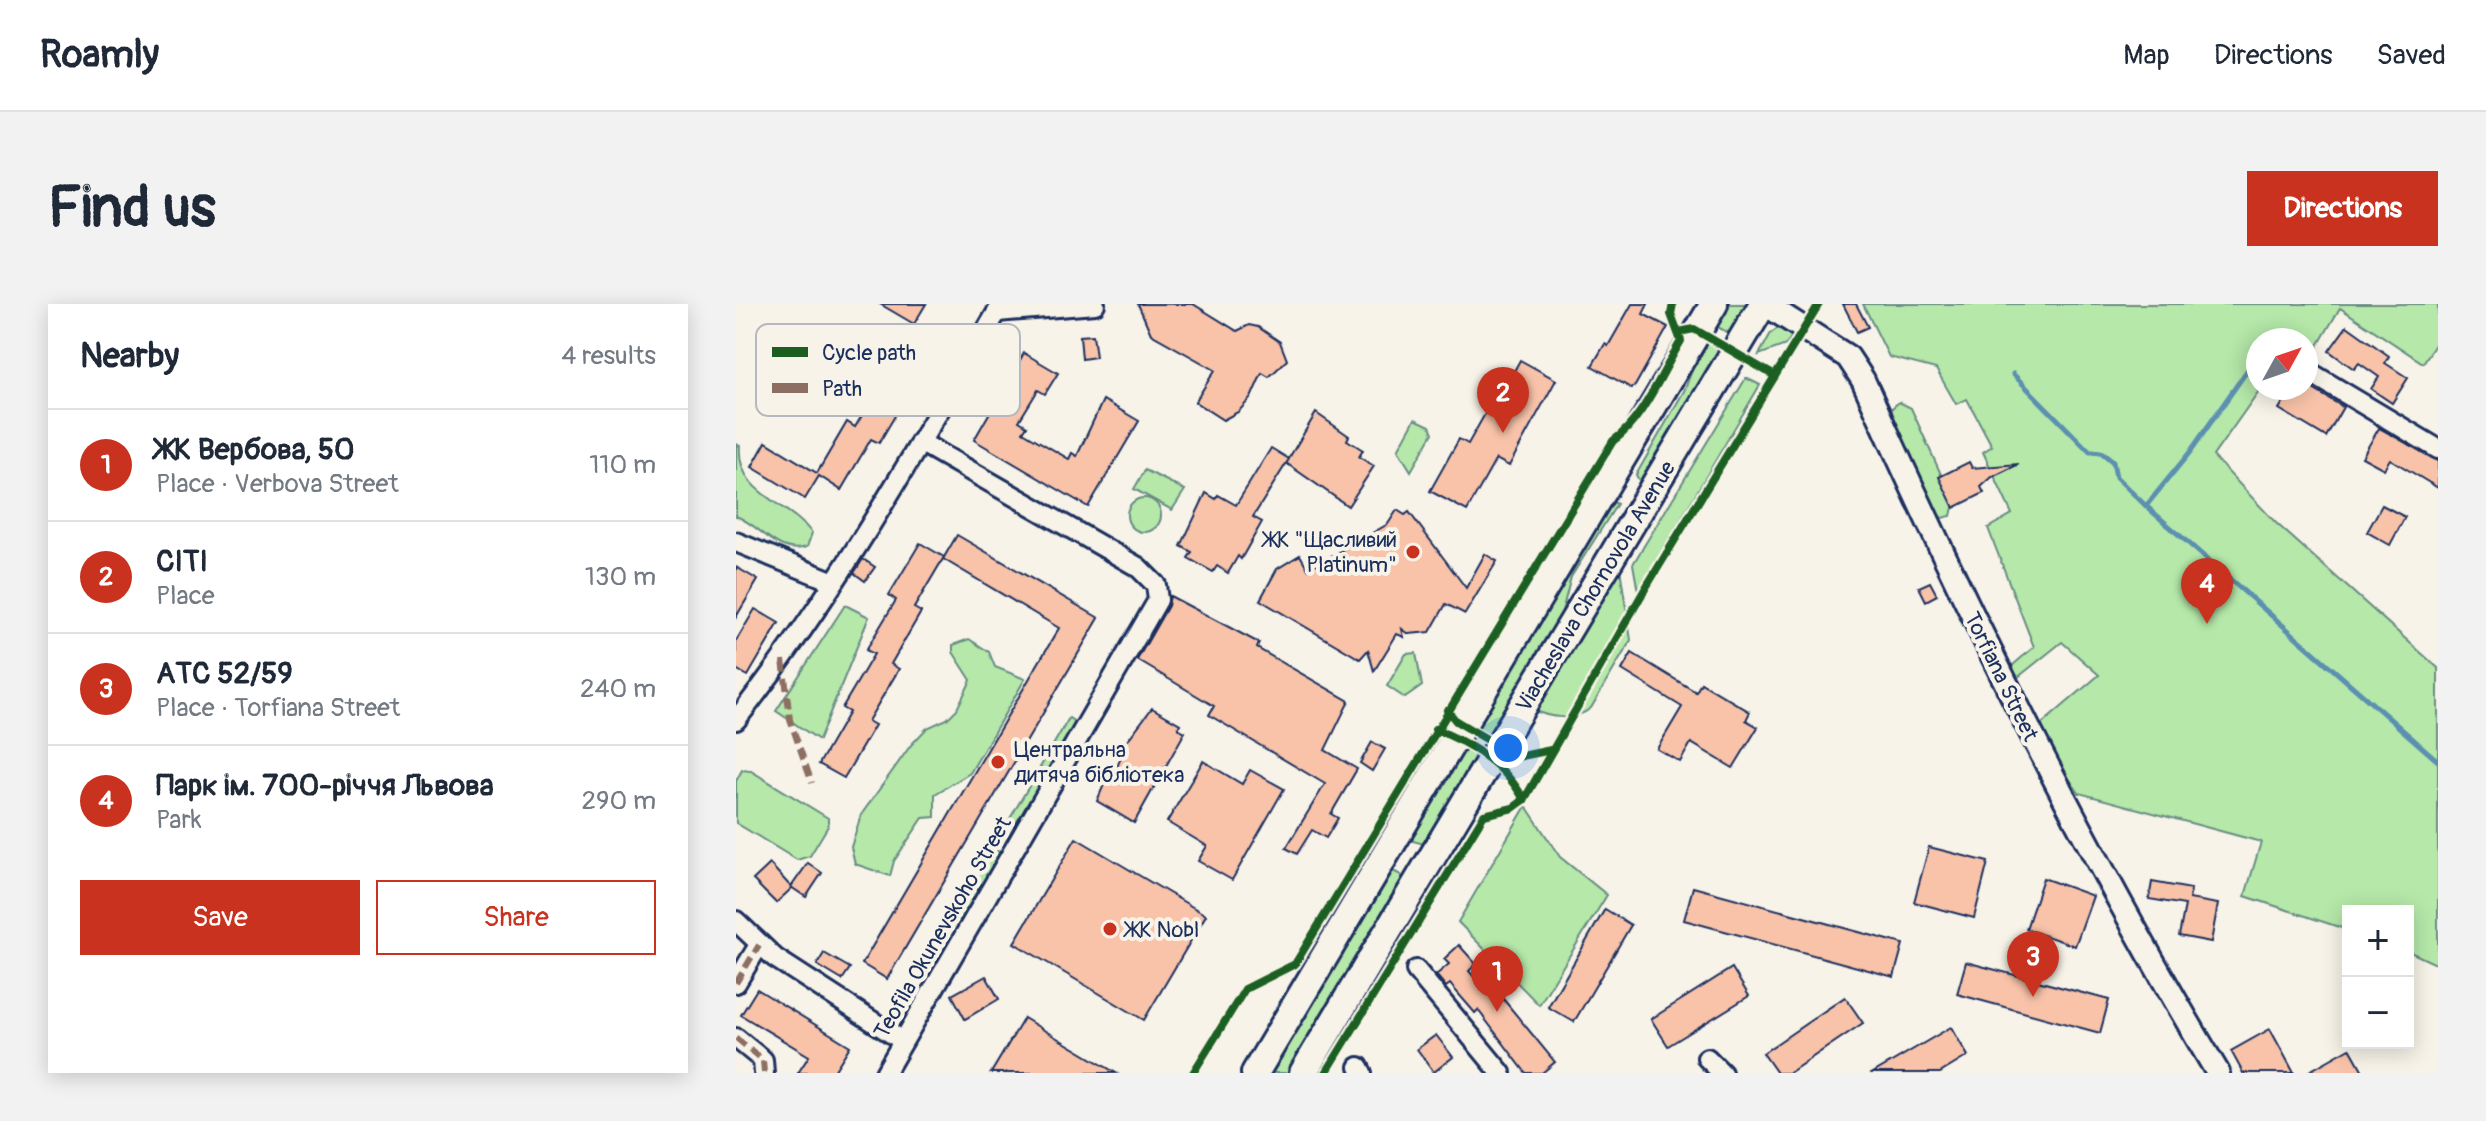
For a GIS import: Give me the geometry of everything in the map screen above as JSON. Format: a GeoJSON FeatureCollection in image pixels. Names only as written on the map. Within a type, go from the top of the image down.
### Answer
{"type":"FeatureCollection","features":[{"type":"Feature","properties":{"kind":"main road","name":"Viacheslava Chornovola Avenue"},"geometry":{"type":"LineString","coordinates":[[1255,1073],[1714,304]]}},
{"type":"Feature","properties":{"kind":"main road","name":"Viacheslava Chornovola Avenue"},"geometry":{"type":"LineString","coordinates":[[1303,1073],[1764,304]]}},
{"type":"Feature","properties":{"kind":"main road"},"geometry":{"type":"LineString","coordinates":[[1609,480],[1645,503]]}},
{"type":"Feature","properties":{"kind":"main road"},"geometry":{"type":"LineString","coordinates":[[1400,831],[1401,846],[1415,860],[1438,852]]}},
{"type":"Feature","properties":{"kind":"main road"},"geometry":{"type":"LineString","coordinates":[[1378,869],[1392,864],[1403,867],[1411,878],[1410,899]]}},
{"type":"Feature","properties":{"kind":"street"},"geometry":{"type":"LineString","coordinates":[[989,308],[1095,304]]}},
{"type":"Feature","properties":{"kind":"street","name":"Torfiana Street"},"geometry":{"type":"LineString","coordinates":[[1764,304],[1848,357],[1863,380],[1941,552],[2066,804],[2156,969],[2218,1073]]}},
{"type":"Feature","properties":{"kind":"street"},"geometry":{"type":"LineString","coordinates":[[2318,377],[2438,449]]}},
{"type":"Feature","properties":{"kind":"street"},"geometry":{"type":"LineString","coordinates":[[736,720],[783,660],[834,582],[933,416]]}},
{"type":"Feature","properties":{"kind":"street","name":"Teofila Okunevskoho Street"},"geometry":{"type":"LineString","coordinates":[[885,1073],[1158,600],[1156,585],[1138,567],[920,442]]}},
{"type":"Feature","properties":{"kind":"street"},"geometry":{"type":"LineString","coordinates":[[736,542],[834,582]]}},
{"type":"Feature","properties":{"kind":"street"},"geometry":{"type":"LineString","coordinates":[[736,921],[759,945],[903,1041]]}},
{"type":"Feature","properties":{"kind":"street"},"geometry":{"type":"LineString","coordinates":[[736,983],[759,945]]}},
{"type":"Feature","properties":{"kind":"street"},"geometry":{"type":"LineString","coordinates":[[1416,970],[1501,1073]]}},
{"type":"Feature","properties":{"kind":"street"},"geometry":{"type":"LineString","coordinates":[[736,1038],[763,1060],[764,1073]]}},
{"type":"Feature","properties":{"kind":"street"},"geometry":{"type":"LineString","coordinates":[[1707,1058],[1722,1073]]}},
{"type":"Feature","properties":{"kind":"green space"},"geometry":{"type":"Polygon","coordinates":[[[1726,304],[1753,304],[1734,336],[1714,325],[1726,304]]]}},
{"type":"Feature","properties":{"kind":"green space"},"geometry":{"type":"Polygon","coordinates":[[[1863,304],[2438,304],[2438,340],[2423,363],[2340,308],[2318,346],[2318,328],[2246,328],[2246,400],[2253,400],[2213,456],[2276,523],[2438,668],[2438,965],[2414,954],[2414,905],[2342,905],[2342,928],[2245,896],[2261,842],[2079,793],[2035,730],[2099,675],[2062,642],[2012,682],[2006,671],[2034,647],[1988,528],[2012,514],[1983,452],[1992,446],[1967,399],[1956,404],[1936,369],[1889,357],[1863,304]]]}},
{"type":"Feature","properties":{"kind":"green space"},"geometry":{"type":"Polygon","coordinates":[[[1781,326],[1796,329],[1786,345],[1759,355],[1771,333],[1781,326]]]}},
{"type":"Feature","properties":{"kind":"green space"},"geometry":{"type":"Polygon","coordinates":[[[1705,337],[1726,349],[1644,482],[1640,482],[1636,475],[1684,391],[1705,337]]]}},
{"type":"Feature","properties":{"kind":"green space"},"geometry":{"type":"Polygon","coordinates":[[[1746,378],[1760,385],[1638,592],[1633,564],[1746,378]]]}},
{"type":"Feature","properties":{"kind":"green space"},"geometry":{"type":"Polygon","coordinates":[[[1899,402],[1911,408],[1954,503],[1951,516],[1942,518],[1935,512],[1892,417],[1892,408],[1899,402]]]}},
{"type":"Feature","properties":{"kind":"green space"},"geometry":{"type":"Polygon","coordinates":[[[1415,419],[1430,426],[1433,433],[1411,471],[1398,450],[1415,419]]]}},
{"type":"Feature","properties":{"kind":"green space"},"geometry":{"type":"Polygon","coordinates":[[[736,444],[740,446],[746,475],[755,486],[812,533],[807,547],[787,548],[736,516],[736,444]]]}},
{"type":"Feature","properties":{"kind":"green space"},"geometry":{"type":"Polygon","coordinates":[[[1145,470],[1185,490],[1172,510],[1134,489],[1145,470]]]}},
{"type":"Feature","properties":{"kind":"green space"},"geometry":{"type":"Polygon","coordinates":[[[1144,498],[1156,503],[1161,515],[1156,527],[1144,532],[1132,527],[1127,515],[1132,503],[1144,498]]]}},
{"type":"Feature","properties":{"kind":"green space"},"geometry":{"type":"Polygon","coordinates":[[[1607,499],[1617,504],[1571,577],[1557,631],[1493,737],[1472,724],[1607,499]]]}},
{"type":"Feature","properties":{"kind":"green space"},"geometry":{"type":"Polygon","coordinates":[[[1619,562],[1631,640],[1591,708],[1569,717],[1546,715],[1531,709],[1619,562]]]}},
{"type":"Feature","properties":{"kind":"green space"},"geometry":{"type":"Polygon","coordinates":[[[845,605],[869,617],[819,740],[776,711],[845,605]]]}},
{"type":"Feature","properties":{"kind":"green space"},"geometry":{"type":"Polygon","coordinates":[[[969,639],[989,652],[995,667],[1025,679],[970,773],[935,794],[935,817],[923,818],[894,861],[890,876],[855,864],[851,847],[861,815],[911,745],[927,728],[947,719],[957,709],[971,680],[953,652],[953,645],[969,639]]]}},
{"type":"Feature","properties":{"kind":"green space"},"geometry":{"type":"Polygon","coordinates":[[[1416,653],[1422,686],[1405,698],[1387,686],[1406,654],[1416,653]]]}},
{"type":"Feature","properties":{"kind":"green space"},"geometry":{"type":"Polygon","coordinates":[[[1069,718],[1077,723],[1015,826],[1008,822],[1069,718]]]}},
{"type":"Feature","properties":{"kind":"green space"},"geometry":{"type":"Polygon","coordinates":[[[1465,745],[1483,757],[1431,839],[1424,844],[1413,841],[1413,832],[1465,745]]]}},
{"type":"Feature","properties":{"kind":"green space"},"geometry":{"type":"Polygon","coordinates":[[[742,770],[751,771],[828,818],[828,826],[810,856],[797,860],[736,823],[736,781],[742,770]]]}},
{"type":"Feature","properties":{"kind":"green space"},"geometry":{"type":"Polygon","coordinates":[[[1526,806],[1560,857],[1607,895],[1539,1005],[1458,922],[1526,806]]]}},
{"type":"Feature","properties":{"kind":"green space"},"geometry":{"type":"Polygon","coordinates":[[[993,848],[1002,854],[962,921],[952,916],[993,848]]]}},
{"type":"Feature","properties":{"kind":"green space"},"geometry":{"type":"Polygon","coordinates":[[[1393,871],[1401,875],[1406,886],[1292,1073],[1265,1073],[1386,874],[1393,871]]]}},
{"type":"Feature","properties":{"kind":"building"},"geometry":{"type":"Polygon","coordinates":[[[880,304],[926,304],[914,324],[880,304]]]}},
{"type":"Feature","properties":{"kind":"building"},"geometry":{"type":"Polygon","coordinates":[[[1138,304],[1193,304],[1237,331],[1249,325],[1258,327],[1280,342],[1287,360],[1269,377],[1262,373],[1251,398],[1238,412],[1223,420],[1195,402],[1215,370],[1151,334],[1138,304]]]}},
{"type":"Feature","properties":{"kind":"building"},"geometry":{"type":"Polygon","coordinates":[[[1632,304],[1648,304],[1643,314],[1668,327],[1631,388],[1592,366],[1605,344],[1608,346],[1632,304]]]}},
{"type":"Feature","properties":{"kind":"building"},"geometry":{"type":"Polygon","coordinates":[[[1843,304],[1856,304],[1868,327],[1857,332],[1843,304]]]}},
{"type":"Feature","properties":{"kind":"building"},"geometry":{"type":"Polygon","coordinates":[[[2347,326],[2389,356],[2385,363],[2408,378],[2392,403],[2371,389],[2379,377],[2359,363],[2354,369],[2329,351],[2347,326]]]}},
{"type":"Feature","properties":{"kind":"building"},"geometry":{"type":"Polygon","coordinates":[[[1093,335],[1096,357],[1082,359],[1080,336],[1093,335]]]}},
{"type":"Feature","properties":{"kind":"building"},"geometry":{"type":"Polygon","coordinates":[[[1024,353],[1058,373],[1045,394],[1038,390],[1019,421],[1027,426],[1023,432],[1069,459],[1072,453],[1077,456],[1103,400],[1139,421],[1088,507],[974,440],[988,416],[1020,416],[1020,360],[1024,353]]]}},
{"type":"Feature","properties":{"kind":"building"},"geometry":{"type":"Polygon","coordinates":[[[1520,360],[1556,380],[1509,466],[1496,459],[1467,511],[1430,491],[1459,439],[1468,444],[1503,382],[1507,384],[1520,360]]]}},
{"type":"Feature","properties":{"kind":"building"},"geometry":{"type":"Polygon","coordinates":[[[2318,392],[2343,407],[2326,437],[2279,409],[2285,400],[2318,400],[2318,392]]]}},
{"type":"Feature","properties":{"kind":"building"},"geometry":{"type":"Polygon","coordinates":[[[1316,413],[1349,436],[1347,440],[1363,450],[1359,457],[1374,466],[1348,506],[1286,463],[1316,413]]]}},
{"type":"Feature","properties":{"kind":"building"},"geometry":{"type":"Polygon","coordinates":[[[862,416],[895,416],[879,443],[871,439],[841,490],[819,476],[805,499],[752,467],[766,442],[817,473],[847,422],[855,427],[862,416]]]}},
{"type":"Feature","properties":{"kind":"building"},"geometry":{"type":"Polygon","coordinates":[[[2379,428],[2438,461],[2438,488],[2390,459],[2384,469],[2362,457],[2379,428]]]}},
{"type":"Feature","properties":{"kind":"building"},"geometry":{"type":"Polygon","coordinates":[[[1271,448],[1289,459],[1253,517],[1262,522],[1241,559],[1238,556],[1228,573],[1217,566],[1213,572],[1188,558],[1192,552],[1181,546],[1206,493],[1216,499],[1218,495],[1236,505],[1271,448]]]}},
{"type":"Feature","properties":{"kind":"building"},"geometry":{"type":"Polygon","coordinates":[[[1969,462],[1972,468],[2019,464],[1992,477],[1981,487],[1984,493],[1954,508],[1939,477],[1969,462]]]}},
{"type":"Feature","properties":{"kind":"building"},"geometry":{"type":"Polygon","coordinates":[[[2382,505],[2405,517],[2390,545],[2367,532],[2382,505]]]}},
{"type":"Feature","properties":{"kind":"building"},"geometry":{"type":"Polygon","coordinates":[[[1397,510],[1405,515],[1409,512],[1466,588],[1485,554],[1497,561],[1465,614],[1446,604],[1430,632],[1409,634],[1402,629],[1404,637],[1397,634],[1374,671],[1368,650],[1360,659],[1260,600],[1277,569],[1300,555],[1308,569],[1388,524],[1397,510]]]}},
{"type":"Feature","properties":{"kind":"building"},"geometry":{"type":"Polygon","coordinates":[[[957,535],[1099,618],[887,979],[862,964],[1059,628],[943,559],[957,535]]]}},
{"type":"Feature","properties":{"kind":"building"},"geometry":{"type":"Polygon","coordinates":[[[920,543],[944,557],[914,608],[921,612],[891,664],[899,669],[868,721],[875,725],[844,778],[819,764],[849,712],[842,708],[874,654],[866,650],[896,600],[889,595],[920,543]]]}},
{"type":"Feature","properties":{"kind":"building"},"geometry":{"type":"Polygon","coordinates":[[[863,559],[875,567],[865,581],[854,573],[863,559]]]}},
{"type":"Feature","properties":{"kind":"building"},"geometry":{"type":"Polygon","coordinates":[[[736,567],[758,580],[736,617],[736,567]]]}},
{"type":"Feature","properties":{"kind":"building"},"geometry":{"type":"Polygon","coordinates":[[[1930,582],[1937,595],[1926,601],[1919,587],[1930,582]]]}},
{"type":"Feature","properties":{"kind":"building"},"geometry":{"type":"Polygon","coordinates":[[[1170,596],[1259,643],[1257,648],[1349,701],[1325,750],[1357,769],[1331,814],[1338,818],[1326,838],[1312,830],[1297,854],[1286,848],[1325,784],[1209,715],[1214,706],[1137,660],[1168,606],[1170,596]]]}},
{"type":"Feature","properties":{"kind":"building"},"geometry":{"type":"Polygon","coordinates":[[[755,609],[779,623],[748,676],[736,669],[736,641],[755,609]]]}},
{"type":"Feature","properties":{"kind":"building"},"geometry":{"type":"Polygon","coordinates":[[[1632,653],[1696,692],[1701,683],[1750,712],[1746,720],[1758,727],[1733,768],[1691,743],[1680,762],[1657,749],[1682,707],[1622,670],[1632,653]]]}},
{"type":"Feature","properties":{"kind":"building"},"geometry":{"type":"Polygon","coordinates":[[[1152,708],[1180,724],[1178,728],[1185,732],[1134,823],[1097,801],[1111,768],[1116,770],[1127,741],[1152,708]]]}},
{"type":"Feature","properties":{"kind":"building"},"geometry":{"type":"Polygon","coordinates":[[[1372,742],[1385,749],[1372,771],[1360,763],[1372,742]]]}},
{"type":"Feature","properties":{"kind":"building"},"geometry":{"type":"Polygon","coordinates":[[[1203,761],[1242,784],[1250,770],[1284,789],[1232,880],[1198,861],[1207,846],[1167,822],[1203,761]]]}},
{"type":"Feature","properties":{"kind":"building","name":"ЖК Nobl"},"geometry":{"type":"Polygon","coordinates":[[[1076,838],[1206,915],[1144,1020],[1014,943],[1076,838]]]}},
{"type":"Feature","properties":{"kind":"building"},"geometry":{"type":"Polygon","coordinates":[[[1929,847],[1988,862],[1974,918],[1914,902],[1929,847]]]}},
{"type":"Feature","properties":{"kind":"building"},"geometry":{"type":"Polygon","coordinates":[[[808,863],[822,873],[806,897],[791,887],[808,863]]]}},
{"type":"Feature","properties":{"kind":"building"},"geometry":{"type":"Polygon","coordinates":[[[770,864],[792,888],[776,903],[753,880],[770,864]]]}},
{"type":"Feature","properties":{"kind":"building"},"geometry":{"type":"Polygon","coordinates":[[[2043,878],[2093,896],[2075,946],[2026,929],[2043,878]]]}},
{"type":"Feature","properties":{"kind":"building"},"geometry":{"type":"Polygon","coordinates":[[[2152,882],[2191,889],[2189,899],[2218,904],[2211,942],[2179,936],[2185,905],[2149,899],[2152,882]]]}},
{"type":"Feature","properties":{"kind":"building"},"geometry":{"type":"Polygon","coordinates":[[[1693,887],[1903,944],[1894,977],[1684,920],[1693,887]]]}},
{"type":"Feature","properties":{"kind":"building"},"geometry":{"type":"Polygon","coordinates":[[[1605,909],[1631,925],[1574,1022],[1548,1007],[1605,909]]]}},
{"type":"Feature","properties":{"kind":"building"},"geometry":{"type":"Polygon","coordinates":[[[1459,945],[1476,964],[1469,971],[1493,999],[1499,994],[1555,1062],[1542,1073],[1526,1073],[1478,1010],[1475,1013],[1450,984],[1446,987],[1436,975],[1449,964],[1444,959],[1459,945]]]}},
{"type":"Feature","properties":{"kind":"building"},"geometry":{"type":"Polygon","coordinates":[[[824,953],[850,968],[842,980],[817,965],[824,953]]]}},
{"type":"Feature","properties":{"kind":"building"},"geometry":{"type":"Polygon","coordinates":[[[1966,962],[2109,1000],[2100,1033],[1957,994],[1966,962]]]}},
{"type":"Feature","properties":{"kind":"building"},"geometry":{"type":"Polygon","coordinates":[[[1732,968],[1749,996],[1668,1046],[1651,1019],[1732,968]]]}},
{"type":"Feature","properties":{"kind":"building"},"geometry":{"type":"Polygon","coordinates":[[[986,976],[999,999],[965,1019],[952,995],[986,976]]]}},
{"type":"Feature","properties":{"kind":"building"},"geometry":{"type":"Polygon","coordinates":[[[757,989],[850,1046],[833,1073],[798,1073],[809,1056],[741,1015],[757,989]]]}},
{"type":"Feature","properties":{"kind":"building"},"geometry":{"type":"Polygon","coordinates":[[[1845,997],[1863,1023],[1789,1073],[1777,1073],[1763,1053],[1845,997]]]}},
{"type":"Feature","properties":{"kind":"building"},"geometry":{"type":"Polygon","coordinates":[[[1024,1018],[1047,1032],[1116,1073],[991,1073],[1024,1018]]]}},
{"type":"Feature","properties":{"kind":"building"},"geometry":{"type":"Polygon","coordinates":[[[1951,1027],[1968,1056],[1940,1073],[1873,1073],[1951,1027]]]}},
{"type":"Feature","properties":{"kind":"building"},"geometry":{"type":"Polygon","coordinates":[[[2270,1029],[2294,1073],[2243,1073],[2231,1051],[2270,1029]]]}},
{"type":"Feature","properties":{"kind":"building"},"geometry":{"type":"Polygon","coordinates":[[[1436,1035],[1453,1057],[1434,1072],[1417,1049],[1436,1035]]]}},
{"type":"Feature","properties":{"kind":"building"},"geometry":{"type":"Polygon","coordinates":[[[2351,1049],[2364,1073],[2306,1073],[2351,1049]]]}},
{"type":"Feature","properties":{"kind":"waterway"},"geometry":{"type":"LineString","coordinates":[[2246,372],[2190,452],[2146,506],[2438,761]]}},
{"type":"Feature","properties":{"kind":"waterway"},"geometry":{"type":"LineString","coordinates":[[2013,374],[2090,452],[2101,452],[2113,462],[2116,477],[2146,506]]}},
{"type":"Feature","properties":{"kind":"marked path"},"geometry":{"type":"LineString","coordinates":[[783,660],[790,720],[812,783]]}},
{"type":"Feature","properties":{"kind":"marked path"},"geometry":{"type":"LineString","coordinates":[[736,983],[759,945]]}},
{"type":"Feature","properties":{"kind":"marked path"},"geometry":{"type":"LineString","coordinates":[[736,1038],[763,1060],[764,1073]]}},
{"type":"Feature","properties":{"kind":"cycle path"},"geometry":{"type":"LineString","coordinates":[[1193,1073],[1245,989],[1295,964],[1613,441],[1643,408],[1681,341],[1671,314],[1673,304]]}},
{"type":"Feature","properties":{"kind":"cycle path"},"geometry":{"type":"LineString","coordinates":[[1326,1073],[1484,815],[1513,808],[1524,800],[1645,589],[1819,304]]}},
{"type":"Feature","properties":{"kind":"cycle path"},"geometry":{"type":"LineString","coordinates":[[1679,332],[1694,329],[1775,376]]}},
{"type":"Feature","properties":{"kind":"cycle path"},"geometry":{"type":"LineString","coordinates":[[1447,710],[1456,721],[1517,757],[1551,750]]}},
{"type":"Feature","properties":{"kind":"cycle path"},"geometry":{"type":"LineString","coordinates":[[1435,729],[1487,757],[1508,776],[1524,800]]}},
{"type":"Feature","properties":{"kind":"place","name":"CITI"},"geometry":{"type":"Point","coordinates":[1503,433]}},
{"type":"Feature","properties":{"kind":"place","name":"ЖК \"Щасливий Platinum\""},"geometry":{"type":"Point","coordinates":[1413,552]}},
{"type":"Feature","properties":{"kind":"place","name":"Парк ім. 700-річчя Львова"},"geometry":{"type":"Point","coordinates":[2207,624]}},
{"type":"Feature","properties":{"kind":"place","name":"Центральна дитяча бібліотека"},"geometry":{"type":"Point","coordinates":[998,762]}},
{"type":"Feature","properties":{"kind":"place","name":"ЖК Nobl"},"geometry":{"type":"Point","coordinates":[1110,929]}},
{"type":"Feature","properties":{"kind":"place","name":"АТС 52/59"},"geometry":{"type":"Point","coordinates":[2033,997]}},
{"type":"Feature","properties":{"kind":"place","name":"ЖК Вербова, 50"},"geometry":{"type":"Point","coordinates":[1497,1012]}}]}
